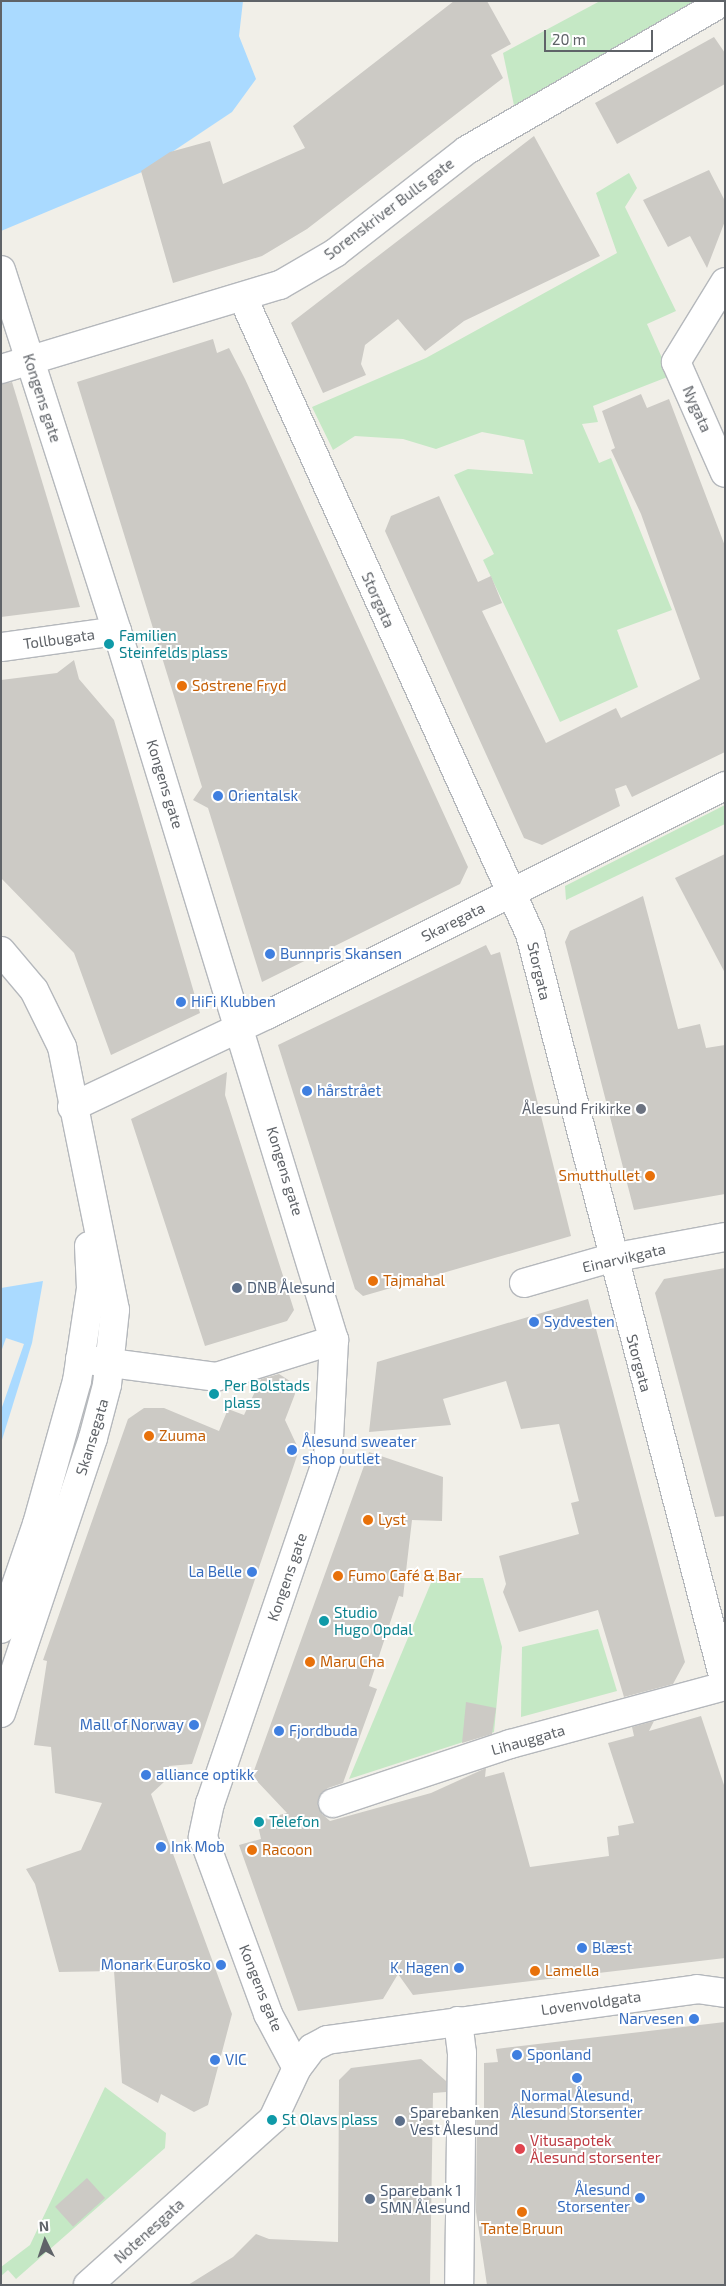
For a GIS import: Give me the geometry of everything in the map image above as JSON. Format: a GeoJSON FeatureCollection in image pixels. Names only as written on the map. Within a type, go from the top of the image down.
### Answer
{"type":"FeatureCollection","features":[{"type":"Feature","properties":{"kind":"street","name":"Sorenskriver Bulls gate"},"geometry":{"type":"LineString","coordinates":[[1,369],[31,363],[280,285],[335,253],[467,150],[724,1]]}},
{"type":"Feature","properties":{"kind":"street","name":"Kongens gate"},"geometry":{"type":"LineString","coordinates":[[1,270],[241,1027],[334,1340],[328,1457],[210,1803],[203,1837],[268,2014],[297,2068]]}},
{"type":"Feature","properties":{"kind":"street","name":"Nygata"},"geometry":{"type":"LineString","coordinates":[[725,282],[683,346],[676,362],[725,473]]}},
{"type":"Feature","properties":{"kind":"street","name":"Storgata"},"geometry":{"type":"LineString","coordinates":[[243,298],[513,892],[530,934],[611,1258],[725,1684]]}},
{"type":"Feature","properties":{"kind":"street","name":"Tollbugata"},"geometry":{"type":"LineString","coordinates":[[1,647],[117,631]]}},
{"type":"Feature","properties":{"kind":"street","name":"Skaregata"},"geometry":{"type":"LineString","coordinates":[[72,1107],[241,1027],[725,786]]}},
{"type":"Feature","properties":{"kind":"street","name":"Skansegata"},"geometry":{"type":"LineString","coordinates":[[1,951],[34,990],[62,1047],[80,1153],[115,1310],[110,1362],[93,1438],[1,1713]]}},
{"type":"Feature","properties":{"kind":"street","name":"Skansegata"},"geometry":{"type":"LineString","coordinates":[[1,1629],[37,1524],[80,1359],[91,1288],[80,1153]]}},
{"type":"Feature","properties":{"kind":"street","name":"Einarvikgata"},"geometry":{"type":"LineString","coordinates":[[524,1283],[611,1258],[725,1237]]}},
{"type":"Feature","properties":{"kind":"street"},"geometry":{"type":"LineString","coordinates":[[80,1359],[216,1377],[334,1340]]}},
{"type":"Feature","properties":{"kind":"street","name":"Lihauggata"},"geometry":{"type":"LineString","coordinates":[[333,1804],[510,1744],[725,1684]]}},
{"type":"Feature","properties":{"kind":"street","name":"Løvenvoldgata"},"geometry":{"type":"LineString","coordinates":[[458,2021],[697,1989],[725,1993]]}},
{"type":"Feature","properties":{"kind":"street"},"geometry":{"type":"LineString","coordinates":[[297,2068],[312,2048],[327,2040],[458,2021],[462,2053],[459,2285]]}},
{"type":"Feature","properties":{"kind":"street","name":"Notenesgata"},"geometry":{"type":"LineString","coordinates":[[88,2285],[273,2119],[297,2068]]}},
{"type":"Feature","properties":{"kind":"green space"},"geometry":{"type":"Polygon","coordinates":[[[600,1],[701,1],[515,110],[503,53],[600,1]]]}},
{"type":"Feature","properties":{"kind":"green space"},"geometry":{"type":"Polygon","coordinates":[[[629,173],[637,188],[625,207],[676,311],[647,324],[670,376],[593,406],[598,422],[582,424],[599,463],[611,458],[672,610],[617,630],[638,687],[560,722],[483,560],[494,554],[454,475],[468,469],[533,474],[524,440],[482,432],[436,449],[403,439],[355,436],[333,450],[312,407],[426,358],[617,253],[596,193],[629,173]]]}},
{"type":"Feature","properties":{"kind":"green space"},"geometry":{"type":"Polygon","coordinates":[[[725,805],[725,824],[566,900],[565,886],[725,805]]]}},
{"type":"Feature","properties":{"kind":"green space"},"geometry":{"type":"Polygon","coordinates":[[[433,1578],[483,1578],[502,1647],[494,1732],[349,1779],[433,1578]]]}},
{"type":"Feature","properties":{"kind":"green space"},"geometry":{"type":"Polygon","coordinates":[[[598,1629],[617,1691],[521,1717],[522,1647],[598,1629]]]}},
{"type":"Feature","properties":{"kind":"green space"},"geometry":{"type":"Polygon","coordinates":[[[105,2087],[166,2133],[165,2148],[16,2279],[8,2270],[1,2276],[1,2267],[30,2245],[105,2087]]]}},
{"type":"Feature","properties":{"kind":"water"},"geometry":{"type":"Polygon","coordinates":[[[1,1],[243,1],[239,36],[256,79],[232,112],[142,172],[1,231],[1,1]]]}},
{"type":"Feature","properties":{"kind":"water"},"geometry":{"type":"Polygon","coordinates":[[[43,1281],[32,1343],[1,1443],[1,1288],[43,1281]]]}},
{"type":"Feature","properties":{"kind":"pier"},"geometry":{"type":"Polygon","coordinates":[[[6,1338],[24,1344],[1,1410],[1,1352],[6,1338]]]}},
{"type":"Feature","properties":{"kind":"building"},"geometry":{"type":"Polygon","coordinates":[[[454,1],[487,1],[511,44],[491,55],[503,78],[307,229],[262,256],[173,283],[141,171],[170,152],[210,141],[223,184],[305,148],[293,126],[454,1]]]}},
{"type":"Feature","properties":{"kind":"building"},"geometry":{"type":"Polygon","coordinates":[[[714,37],[725,53],[725,84],[617,144],[595,103],[714,37]]]}},
{"type":"Feature","properties":{"kind":"building"},"geometry":{"type":"Polygon","coordinates":[[[534,136],[600,256],[464,321],[425,351],[398,319],[365,345],[361,364],[366,375],[323,393],[291,323],[534,136]]]}},
{"type":"Feature","properties":{"kind":"building"},"geometry":{"type":"Polygon","coordinates":[[[709,170],[725,201],[725,221],[707,268],[690,236],[668,247],[643,200],[709,170]]]}},
{"type":"Feature","properties":{"kind":"building"},"geometry":{"type":"Polygon","coordinates":[[[213,339],[217,353],[229,348],[245,379],[468,867],[460,884],[262,982],[208,808],[193,800],[202,787],[77,382],[213,339]]]}},
{"type":"Feature","properties":{"kind":"building"},"geometry":{"type":"Polygon","coordinates":[[[12,382],[80,607],[1,617],[1,384],[12,382]]]}},
{"type":"Feature","properties":{"kind":"building"},"geometry":{"type":"Polygon","coordinates":[[[641,394],[647,408],[669,399],[725,546],[725,752],[632,797],[626,785],[615,789],[620,806],[542,845],[524,838],[385,531],[391,516],[439,496],[478,582],[491,576],[502,603],[482,611],[546,743],[616,708],[621,718],[700,679],[641,514],[611,450],[615,448],[602,411],[641,394]]]}},
{"type":"Feature","properties":{"kind":"building"},"geometry":{"type":"Polygon","coordinates":[[[74,660],[79,679],[114,720],[200,1013],[111,1055],[74,953],[1,878],[1,680],[57,673],[74,660]]]}},
{"type":"Feature","properties":{"kind":"building"},"geometry":{"type":"Polygon","coordinates":[[[725,854],[725,973],[675,878],[725,854]]]}},
{"type":"Feature","properties":{"kind":"building"},"geometry":{"type":"Polygon","coordinates":[[[643,896],[678,1029],[700,1024],[706,1048],[725,1045],[725,1194],[634,1210],[565,942],[570,931],[643,896]]]}},
{"type":"Feature","properties":{"kind":"building"},"geometry":{"type":"Polygon","coordinates":[[[486,945],[491,955],[500,952],[571,1236],[363,1296],[355,1289],[278,1045],[486,945]]]}},
{"type":"Feature","properties":{"kind":"building"},"geometry":{"type":"Polygon","coordinates":[[[227,1072],[225,1095],[294,1310],[287,1321],[205,1346],[131,1119],[227,1072]]]}},
{"type":"Feature","properties":{"kind":"building"},"geometry":{"type":"Polygon","coordinates":[[[725,1268],[725,1516],[715,1517],[655,1293],[664,1279],[725,1268]]]}},
{"type":"Feature","properties":{"kind":"building"},"geometry":{"type":"Polygon","coordinates":[[[588,1299],[685,1662],[673,1684],[624,1697],[598,1610],[519,1632],[503,1592],[506,1584],[499,1556],[579,1534],[571,1503],[579,1501],[559,1424],[521,1429],[506,1381],[443,1399],[451,1425],[369,1432],[377,1362],[588,1299]]]}},
{"type":"Feature","properties":{"kind":"building"},"geometry":{"type":"Polygon","coordinates":[[[279,1374],[293,1383],[295,1394],[285,1420],[299,1450],[192,1764],[169,1766],[164,1782],[151,1794],[232,2014],[208,2105],[194,2112],[161,2094],[158,2103],[122,2083],[114,1971],[59,1972],[35,1884],[26,1869],[81,1850],[102,1803],[55,1793],[51,1747],[34,1745],[47,1661],[43,1660],[128,1419],[144,1408],[164,1408],[219,1431],[228,1409],[244,1415],[261,1379],[279,1374]]]}},
{"type":"Feature","properties":{"kind":"building"},"geometry":{"type":"Polygon","coordinates":[[[369,1452],[443,1477],[442,1521],[412,1520],[403,1597],[399,1596],[369,1686],[377,1689],[343,1783],[328,1788],[318,1799],[322,1814],[330,1821],[431,1793],[486,1768],[485,1777],[504,1772],[530,1867],[609,1856],[607,1837],[619,1835],[618,1826],[634,1823],[608,1743],[634,1736],[632,1727],[654,1721],[649,1731],[701,1716],[725,1788],[725,1958],[413,1995],[398,1974],[383,1999],[298,2011],[239,1845],[261,1839],[257,1821],[287,1813],[252,1776],[369,1452]]]}},
{"type":"Feature","properties":{"kind":"building"},"geometry":{"type":"Polygon","coordinates":[[[466,1702],[496,1708],[492,1734],[462,1743],[466,1702]]]}},
{"type":"Feature","properties":{"kind":"building"},"geometry":{"type":"Polygon","coordinates":[[[725,2022],[725,2285],[487,2285],[476,2212],[477,2107],[484,2113],[484,2063],[498,2062],[496,2049],[725,2022]]]}},
{"type":"Feature","properties":{"kind":"building"},"geometry":{"type":"Polygon","coordinates":[[[421,2059],[446,2081],[446,2092],[433,2093],[430,2285],[188,2285],[233,2257],[256,2234],[269,2239],[338,2242],[339,2080],[351,2068],[421,2059]]]}},
{"type":"Feature","properties":{"kind":"building"},"geometry":{"type":"Polygon","coordinates":[[[87,2178],[105,2198],[73,2227],[55,2207],[87,2178]]]}},
{"type":"Feature","properties":{"kind":"place","name":"Familien Steinfelds plass"},"geometry":{"type":"Point","coordinates":[109,644]}},
{"type":"Feature","properties":{"kind":"place","name":"Søstrene Fryd"},"geometry":{"type":"Point","coordinates":[182,686]}},
{"type":"Feature","properties":{"kind":"place","name":"Orientalsk"},"geometry":{"type":"Point","coordinates":[218,796]}},
{"type":"Feature","properties":{"kind":"place","name":"Bunnpris Skansen"},"geometry":{"type":"Point","coordinates":[270,954]}},
{"type":"Feature","properties":{"kind":"place","name":"HiFi Klubben"},"geometry":{"type":"Point","coordinates":[181,1002]}},
{"type":"Feature","properties":{"kind":"place","name":"hårstrået"},"geometry":{"type":"Point","coordinates":[307,1091]}},
{"type":"Feature","properties":{"kind":"place","name":"Ålesund Frikirke"},"geometry":{"type":"Point","coordinates":[641,1109]}},
{"type":"Feature","properties":{"kind":"place","name":"Smutthullet"},"geometry":{"type":"Point","coordinates":[650,1176]}},
{"type":"Feature","properties":{"kind":"place","name":"Tajmahal"},"geometry":{"type":"Point","coordinates":[373,1281]}},
{"type":"Feature","properties":{"kind":"place","name":"DNB Ålesund"},"geometry":{"type":"Point","coordinates":[237,1288]}},
{"type":"Feature","properties":{"kind":"place","name":"Sydvesten"},"geometry":{"type":"Point","coordinates":[534,1322]}},
{"type":"Feature","properties":{"kind":"place","name":"Per Bolstads plass"},"geometry":{"type":"Point","coordinates":[214,1394]}},
{"type":"Feature","properties":{"kind":"place","name":"Zuuma"},"geometry":{"type":"Point","coordinates":[149,1436]}},
{"type":"Feature","properties":{"kind":"place","name":"Ålesund sweater shop outlet"},"geometry":{"type":"Point","coordinates":[292,1450]}},
{"type":"Feature","properties":{"kind":"place","name":"Lyst"},"geometry":{"type":"Point","coordinates":[368,1520]}},
{"type":"Feature","properties":{"kind":"place","name":"La Belle"},"geometry":{"type":"Point","coordinates":[252,1572]}},
{"type":"Feature","properties":{"kind":"place","name":"Fumo Café & Bar"},"geometry":{"type":"Point","coordinates":[338,1576]}},
{"type":"Feature","properties":{"kind":"place","name":"Studio Hugo Opdal"},"geometry":{"type":"Point","coordinates":[324,1621]}},
{"type":"Feature","properties":{"kind":"place","name":"Maru Cha"},"geometry":{"type":"Point","coordinates":[310,1662]}},
{"type":"Feature","properties":{"kind":"place","name":"Mall of Norway"},"geometry":{"type":"Point","coordinates":[194,1725]}},
{"type":"Feature","properties":{"kind":"place","name":"Fjordbuda"},"geometry":{"type":"Point","coordinates":[279,1731]}},
{"type":"Feature","properties":{"kind":"place","name":"alliance optikk"},"geometry":{"type":"Point","coordinates":[146,1775]}},
{"type":"Feature","properties":{"kind":"place","name":"Telefon"},"geometry":{"type":"Point","coordinates":[259,1822]}},
{"type":"Feature","properties":{"kind":"place","name":"Ink Mob"},"geometry":{"type":"Point","coordinates":[161,1847]}},
{"type":"Feature","properties":{"kind":"place","name":"Racoon"},"geometry":{"type":"Point","coordinates":[252,1850]}},
{"type":"Feature","properties":{"kind":"place","name":"Blæst"},"geometry":{"type":"Point","coordinates":[582,1948]}},
{"type":"Feature","properties":{"kind":"place","name":"Monark Eurosko"},"geometry":{"type":"Point","coordinates":[221,1965]}},
{"type":"Feature","properties":{"kind":"place","name":"K. Hagen"},"geometry":{"type":"Point","coordinates":[459,1968]}},
{"type":"Feature","properties":{"kind":"place","name":"Lamella"},"geometry":{"type":"Point","coordinates":[535,1971]}},
{"type":"Feature","properties":{"kind":"place","name":"Narvesen"},"geometry":{"type":"Point","coordinates":[694,2019]}},
{"type":"Feature","properties":{"kind":"place","name":"Sponland"},"geometry":{"type":"Point","coordinates":[517,2055]}},
{"type":"Feature","properties":{"kind":"place","name":"VIC"},"geometry":{"type":"Point","coordinates":[215,2060]}},
{"type":"Feature","properties":{"kind":"place","name":"Normal Ålesund, Ålesund Storsenter"},"geometry":{"type":"Point","coordinates":[577,2078]}},
{"type":"Feature","properties":{"kind":"place","name":"St Olavs plass"},"geometry":{"type":"Point","coordinates":[272,2120]}},
{"type":"Feature","properties":{"kind":"place","name":"Sparebanken Vest Ålesund"},"geometry":{"type":"Point","coordinates":[400,2121]}},
{"type":"Feature","properties":{"kind":"place","name":"Vitusapotek Ålesund storsenter"},"geometry":{"type":"Point","coordinates":[520,2149]}},
{"type":"Feature","properties":{"kind":"place","name":"Ålesund Storsenter"},"geometry":{"type":"Point","coordinates":[640,2198]}},
{"type":"Feature","properties":{"kind":"place","name":"Sparebank 1 SMN Ålesund"},"geometry":{"type":"Point","coordinates":[370,2199]}},
{"type":"Feature","properties":{"kind":"place","name":"Tante Bruun"},"geometry":{"type":"Point","coordinates":[522,2212]}}]}
